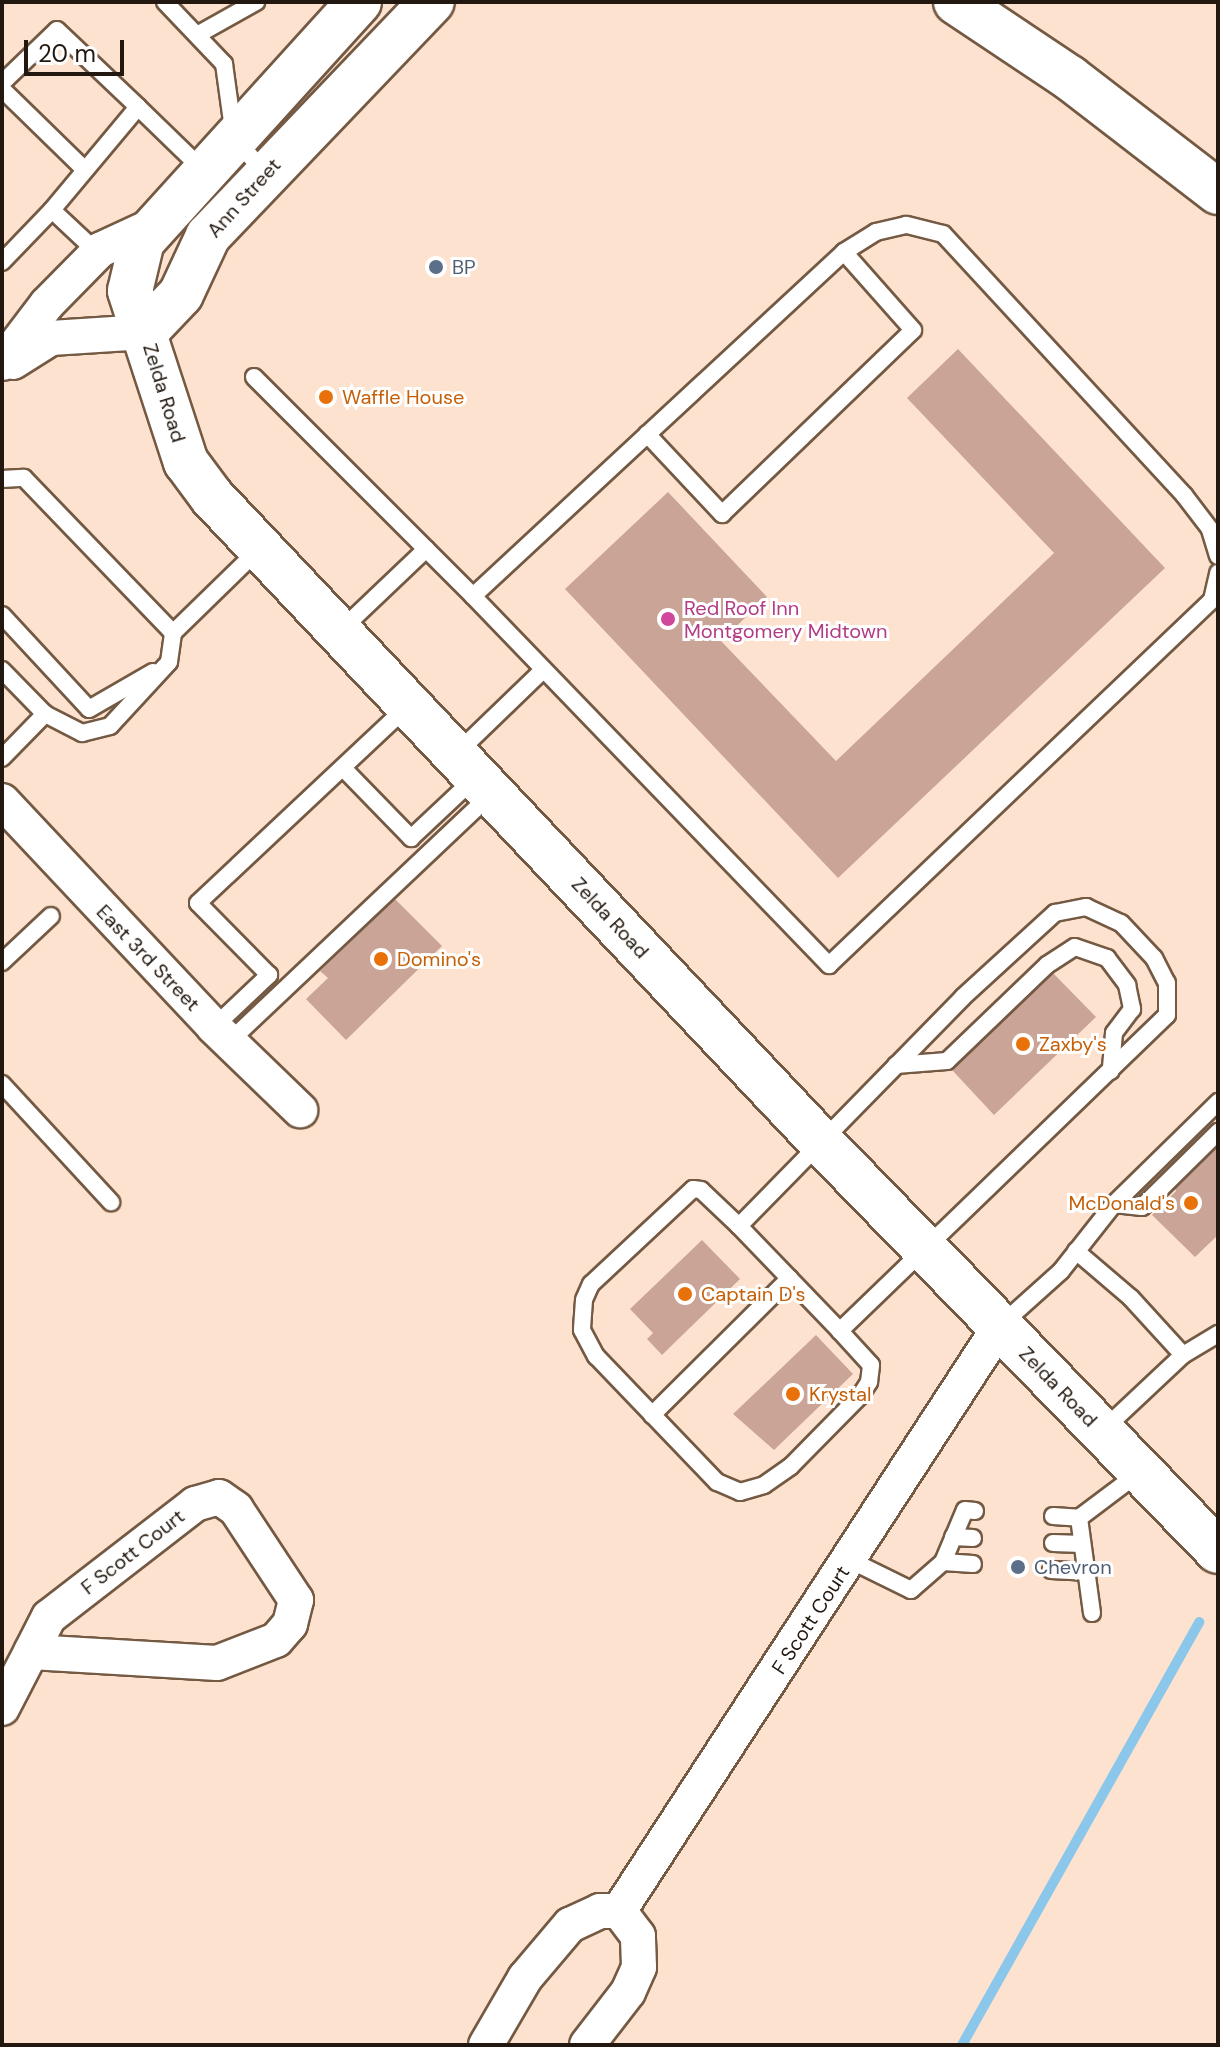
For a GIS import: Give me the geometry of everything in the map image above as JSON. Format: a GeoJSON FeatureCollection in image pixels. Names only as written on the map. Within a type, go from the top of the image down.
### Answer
{"type":"FeatureCollection","features":[{"type":"Feature","properties":{"kind":"main road","name":"Ann Street"},"geometry":{"type":"LineString","coordinates":[[145,332],[181,294],[208,236],[432,2]]}},
{"type":"Feature","properties":{"kind":"main road"},"geometry":{"type":"LineString","coordinates":[[956,2],[1070,78],[1218,192]]}},
{"type":"Feature","properties":{"kind":"main road"},"geometry":{"type":"LineString","coordinates":[[156,224],[349,5]]}},
{"type":"Feature","properties":{"kind":"main road","name":"Zelda Road"},"geometry":{"type":"LineString","coordinates":[[156,224],[142,241],[130,291],[145,332],[170,424],[186,462],[260,548],[823,1144],[1218,1551]]}},
{"type":"Feature","properties":{"kind":"street"},"geometry":{"type":"LineString","coordinates":[[6,349],[98,253],[156,224]]}},
{"type":"Feature","properties":{"kind":"street"},"geometry":{"type":"LineString","coordinates":[[6,349],[51,338],[145,332]]}},
{"type":"Feature","properties":{"kind":"street","name":"East 3rd Street"},"geometry":{"type":"LineString","coordinates":[[2,801],[222,1035],[300,1110]]}},
{"type":"Feature","properties":{"kind":"street","name":"F Scott Court"},"geometry":{"type":"LineString","coordinates":[[619,1911],[1000,1326]]}},
{"type":"Feature","properties":{"kind":"street","name":"F Scott Court"},"geometry":{"type":"LineString","coordinates":[[2,1708],[49,1617],[208,1498],[219,1497],[236,1509],[296,1600],[290,1624],[276,1640],[217,1663],[31,1652]]}},
{"type":"Feature","properties":{"kind":"street"},"geometry":{"type":"LineString","coordinates":[[486,2045],[525,1978],[570,1925],[600,1911],[619,1911],[638,1936],[639,1967],[628,1992],[587,2045]]}},
{"type":"Feature","properties":{"kind":"lane"},"geometry":{"type":"LineString","coordinates":[[165,2],[224,64],[234,136],[266,176]]}},
{"type":"Feature","properties":{"kind":"lane"},"geometry":{"type":"LineString","coordinates":[[197,35],[256,2]]}},
{"type":"Feature","properties":{"kind":"lane"},"geometry":{"type":"LineString","coordinates":[[85,170],[2,86],[57,30],[202,169]]}},
{"type":"Feature","properties":{"kind":"lane"},"geometry":{"type":"LineString","coordinates":[[2,262],[52,210],[138,107]]}},
{"type":"Feature","properties":{"kind":"lane"},"geometry":{"type":"LineString","coordinates":[[52,210],[98,253]]}},
{"type":"Feature","properties":{"kind":"lane"},"geometry":{"type":"LineString","coordinates":[[473,596],[844,252],[876,232],[906,225],[943,234],[1184,495],[1210,529],[1218,556]]}},
{"type":"Feature","properties":{"kind":"lane"},"geometry":{"type":"LineString","coordinates":[[647,434],[722,514],[913,330],[844,252]]}},
{"type":"Feature","properties":{"kind":"lane"},"geometry":{"type":"LineString","coordinates":[[254,377],[473,596],[829,965],[1212,600],[1218,573]]}},
{"type":"Feature","properties":{"kind":"lane"},"geometry":{"type":"LineString","coordinates":[[2,479],[24,478],[173,633]]}},
{"type":"Feature","properties":{"kind":"lane"},"geometry":{"type":"LineString","coordinates":[[2,670],[45,714],[82,733],[110,726],[169,662],[173,633],[260,548]]}},
{"type":"Feature","properties":{"kind":"lane"},"geometry":{"type":"LineString","coordinates":[[339,632],[426,549]]}},
{"type":"Feature","properties":{"kind":"lane"},"geometry":{"type":"LineString","coordinates":[[2,615],[89,709],[169,662]]}},
{"type":"Feature","properties":{"kind":"lane"},"geometry":{"type":"LineString","coordinates":[[222,1035],[475,775],[543,670]]}},
{"type":"Feature","properties":{"kind":"lane"},"geometry":{"type":"LineString","coordinates":[[222,1035],[269,975],[198,903],[409,705]]}},
{"type":"Feature","properties":{"kind":"lane"},"geometry":{"type":"LineString","coordinates":[[2,758],[45,714]]}},
{"type":"Feature","properties":{"kind":"lane"},"geometry":{"type":"LineString","coordinates":[[343,768],[411,838],[475,775]]}},
{"type":"Feature","properties":{"kind":"lane"},"geometry":{"type":"LineString","coordinates":[[739,1226],[823,1144],[896,1065],[1055,913],[1086,907],[1121,923],[1154,958],[1167,983],[1167,1015],[840,1331]]}},
{"type":"Feature","properties":{"kind":"lane"},"geometry":{"type":"LineString","coordinates":[[2,962],[51,916]]}},
{"type":"Feature","properties":{"kind":"lane"},"geometry":{"type":"LineString","coordinates":[[896,1065],[947,1061],[1047,965],[1075,947],[1107,958],[1127,985],[1132,1009],[1114,1033],[1111,1071]]}},
{"type":"Feature","properties":{"kind":"lane"},"geometry":{"type":"LineString","coordinates":[[2,1084],[111,1202]]}},
{"type":"Feature","properties":{"kind":"lane"},"geometry":{"type":"LineString","coordinates":[[1000,1326],[1076,1251],[1114,1204],[1218,1102]]}},
{"type":"Feature","properties":{"kind":"lane"},"geometry":{"type":"LineString","coordinates":[[1114,1204],[1142,1207],[1218,1132]]}},
{"type":"Feature","properties":{"kind":"lane"},"geometry":{"type":"LineString","coordinates":[[693,1189],[701,1190],[790,1278],[871,1365],[869,1382],[832,1427],[764,1485],[740,1492],[717,1482],[596,1356],[582,1330],[591,1284],[693,1189]]}},
{"type":"Feature","properties":{"kind":"lane"},"geometry":{"type":"LineString","coordinates":[[1076,1251],[1131,1298],[1183,1355]]}},
{"type":"Feature","properties":{"kind":"lane"},"geometry":{"type":"LineString","coordinates":[[652,1415],[790,1278]]}},
{"type":"Feature","properties":{"kind":"lane"},"geometry":{"type":"LineString","coordinates":[[1100,1432],[1183,1355],[1218,1334]]}},
{"type":"Feature","properties":{"kind":"lane"},"geometry":{"type":"LineString","coordinates":[[1053,1516],[1079,1518],[1140,1472]]}},
{"type":"Feature","properties":{"kind":"lane"},"geometry":{"type":"LineString","coordinates":[[850,1560],[911,1590],[943,1562],[965,1510],[975,1511]]}},
{"type":"Feature","properties":{"kind":"lane"},"geometry":{"type":"LineString","coordinates":[[1079,1518],[1092,1613]]}},
{"type":"Feature","properties":{"kind":"lane"},"geometry":{"type":"LineString","coordinates":[[953,1537],[973,1538]]}},
{"type":"Feature","properties":{"kind":"lane"},"geometry":{"type":"LineString","coordinates":[[1053,1543],[1082,1544]]}},
{"type":"Feature","properties":{"kind":"lane"},"geometry":{"type":"LineString","coordinates":[[943,1562],[973,1564]]}},
{"type":"Feature","properties":{"kind":"lane"},"geometry":{"type":"LineString","coordinates":[[1051,1570],[1085,1572]]}},
{"type":"Feature","properties":{"kind":"building","name":"Red Roof Inn Montgomery Midtown"},"geometry":{"type":"Polygon","coordinates":[[[958,349],[1165,568],[838,878],[565,589],[668,492],[767,597],[721,641],[836,761],[1054,553],[907,398],[958,349]]]}},
{"type":"Feature","properties":{"kind":"building","name":"Domino's"},"geometry":{"type":"Polygon","coordinates":[[[395,899],[442,946],[346,1040],[306,999],[328,978],[320,971],[395,899]]]}},
{"type":"Feature","properties":{"kind":"building","name":"Zaxby's"},"geometry":{"type":"Polygon","coordinates":[[[1053,973],[1096,1017],[994,1115],[952,1070],[1053,973]]]}},
{"type":"Feature","properties":{"kind":"building","name":"McDonald's"},"geometry":{"type":"Polygon","coordinates":[[[1218,1138],[1218,1235],[1195,1257],[1152,1215],[1176,1191],[1172,1183],[1218,1138]]]}},
{"type":"Feature","properties":{"kind":"building","name":"Captain D's"},"geometry":{"type":"Polygon","coordinates":[[[702,1240],[740,1279],[662,1355],[647,1339],[653,1333],[630,1309],[702,1240]]]}},
{"type":"Feature","properties":{"kind":"building","name":"Krystal"},"geometry":{"type":"Polygon","coordinates":[[[816,1335],[853,1374],[774,1450],[733,1414],[816,1335]]]}},
{"type":"Feature","properties":{"kind":"waterway"},"geometry":{"type":"LineString","coordinates":[[962,2045],[1199,1622]]}},
{"type":"Feature","properties":{"kind":"place","name":"BP"},"geometry":{"type":"Point","coordinates":[436,267]}},
{"type":"Feature","properties":{"kind":"place","name":"Waffle House"},"geometry":{"type":"Point","coordinates":[326,397]}},
{"type":"Feature","properties":{"kind":"place","name":"Red Roof Inn Montgomery Midtown"},"geometry":{"type":"Point","coordinates":[668,619]}},
{"type":"Feature","properties":{"kind":"place","name":"Domino's"},"geometry":{"type":"Point","coordinates":[381,959]}},
{"type":"Feature","properties":{"kind":"place","name":"Zaxby's"},"geometry":{"type":"Point","coordinates":[1023,1044]}},
{"type":"Feature","properties":{"kind":"place","name":"McDonald's"},"geometry":{"type":"Point","coordinates":[1191,1203]}},
{"type":"Feature","properties":{"kind":"place","name":"Captain D's"},"geometry":{"type":"Point","coordinates":[685,1294]}},
{"type":"Feature","properties":{"kind":"place","name":"Krystal"},"geometry":{"type":"Point","coordinates":[793,1394]}},
{"type":"Feature","properties":{"kind":"place","name":"Chevron"},"geometry":{"type":"Point","coordinates":[1018,1567]}}]}
